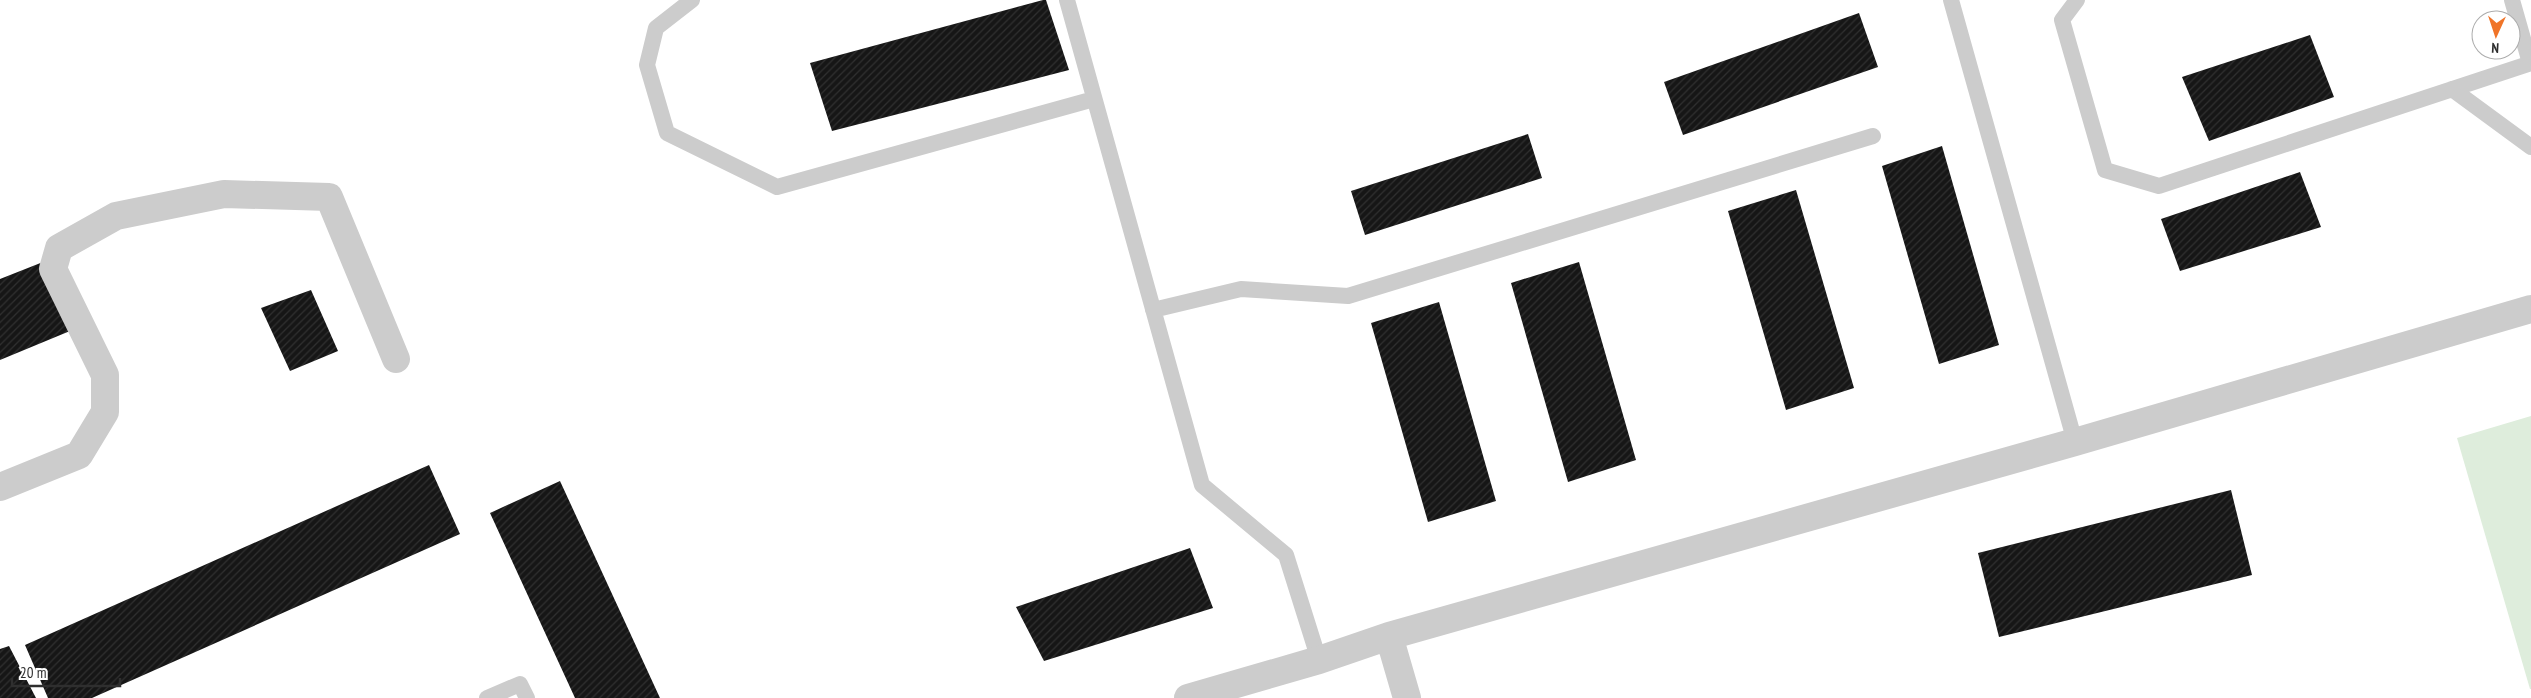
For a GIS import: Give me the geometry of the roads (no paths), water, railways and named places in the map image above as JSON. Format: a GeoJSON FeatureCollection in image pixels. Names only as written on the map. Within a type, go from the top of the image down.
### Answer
{"type":"FeatureCollection","features":[{"type":"Feature","properties":{"kind":"street"},"geometry":{"type":"LineString","coordinates":[[0,486],[80,455],[105,412],[105,375],[53,269],[59,248],[116,216],[224,194],[328,197],[396,359]]}},
{"type":"Feature","properties":{"kind":"street"},"geometry":{"type":"LineString","coordinates":[[1188,698],[1319,660],[1389,636],[2074,442],[2531,309]]}},
{"type":"Feature","properties":{"kind":"street"},"geometry":{"type":"LineString","coordinates":[[1389,636],[1407,698]]}},
{"type":"Feature","properties":{"kind":"lane"},"geometry":{"type":"LineString","coordinates":[[692,0],[656,28],[647,65],[667,133],[777,187],[1094,100]]}},
{"type":"Feature","properties":{"kind":"lane"},"geometry":{"type":"LineString","coordinates":[[1067,0],[1202,485],[1286,555],[1319,660]]}},
{"type":"Feature","properties":{"kind":"lane"},"geometry":{"type":"LineString","coordinates":[[1951,0],[2074,442]]}},
{"type":"Feature","properties":{"kind":"lane"},"geometry":{"type":"LineString","coordinates":[[2077,0],[2062,20],[2105,170],[2159,186],[2530,63],[2512,0]]}},
{"type":"Feature","properties":{"kind":"lane"},"geometry":{"type":"LineString","coordinates":[[2452,89],[2531,147]]}},
{"type":"Feature","properties":{"kind":"lane"},"geometry":{"type":"LineString","coordinates":[[1153,310],[1241,290],[1348,296],[1873,136]]}},
{"type":"Feature","properties":{"kind":"lane"},"geometry":{"type":"LineString","coordinates":[[487,698],[520,684],[527,698]]}}]}
